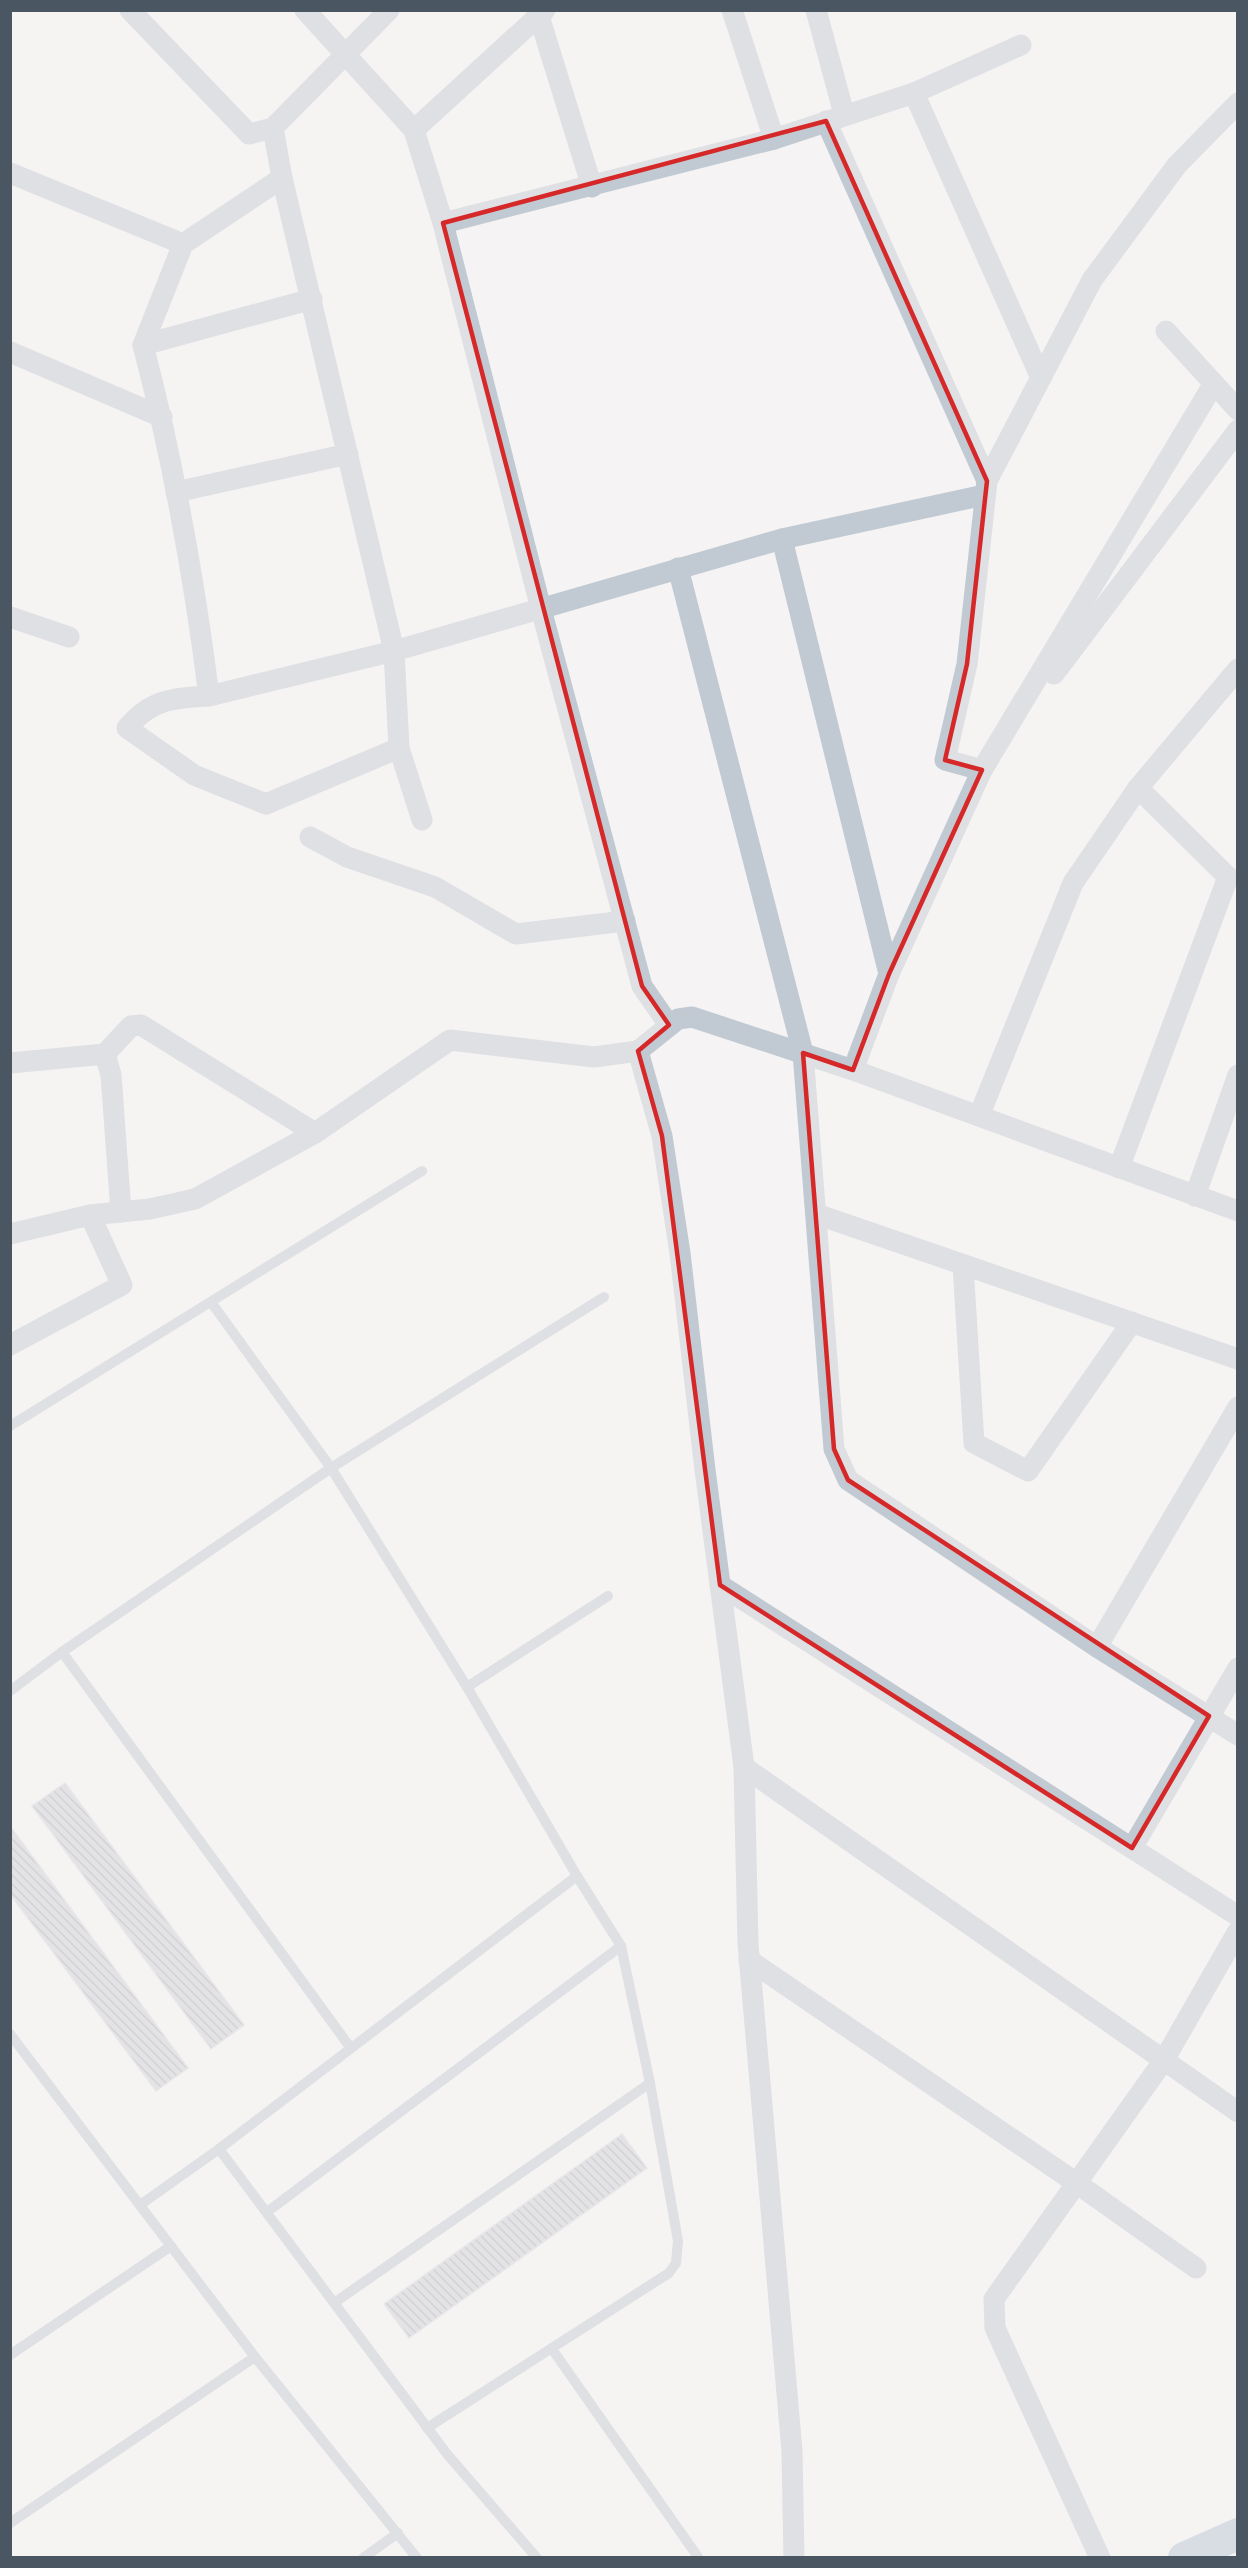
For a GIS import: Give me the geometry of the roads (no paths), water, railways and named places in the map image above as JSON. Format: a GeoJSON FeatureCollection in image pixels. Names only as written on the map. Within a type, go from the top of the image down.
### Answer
{"type":"FeatureCollection","features":[{"type":"Feature","properties":{"kind":"main road"},"geometry":{"type":"LineString","coordinates":[[1184,2558],[1238,2534]]}},
{"type":"Feature","properties":{"kind":"street"},"geometry":{"type":"LineString","coordinates":[[130,10],[249,134],[273,128],[389,10]]}},
{"type":"Feature","properties":{"kind":"street"},"geometry":{"type":"LineString","coordinates":[[305,10],[414,130],[443,223],[541,609],[642,986],[669,1025]]}},
{"type":"Feature","properties":{"kind":"street"},"geometry":{"type":"LineString","coordinates":[[732,10],[774,139]]}},
{"type":"Feature","properties":{"kind":"street"},"geometry":{"type":"LineString","coordinates":[[816,10],[835,118],[985,488]]}},
{"type":"Feature","properties":{"kind":"street"},"geometry":{"type":"LineString","coordinates":[[414,130],[542,13],[592,187]]}},
{"type":"Feature","properties":{"kind":"street"},"geometry":{"type":"LineString","coordinates":[[443,223],[774,139],[914,93],[1021,45]]}},
{"type":"Feature","properties":{"kind":"street"},"geometry":{"type":"LineString","coordinates":[[914,93],[1041,378]]}},
{"type":"Feature","properties":{"kind":"street"},"geometry":{"type":"LineString","coordinates":[[985,766],[945,760],[967,664],[985,488],[1092,280],[1177,165],[1238,103]]}},
{"type":"Feature","properties":{"kind":"street"},"geometry":{"type":"LineString","coordinates":[[273,128],[282,178],[394,651],[399,748],[422,820]]}},
{"type":"Feature","properties":{"kind":"street"},"geometry":{"type":"LineString","coordinates":[[10,173],[183,244]]}},
{"type":"Feature","properties":{"kind":"street"},"geometry":{"type":"LineString","coordinates":[[209,696],[194,582],[162,417],[143,345],[183,244],[282,178]]}},
{"type":"Feature","properties":{"kind":"street"},"geometry":{"type":"LineString","coordinates":[[143,345],[312,299]]}},
{"type":"Feature","properties":{"kind":"street"},"geometry":{"type":"LineString","coordinates":[[1166,331],[1238,410]]}},
{"type":"Feature","properties":{"kind":"street"},"geometry":{"type":"LineString","coordinates":[[10,352],[162,417]]}},
{"type":"Feature","properties":{"kind":"street"},"geometry":{"type":"LineString","coordinates":[[853,1070],[889,974],[985,766],[1213,385]]}},
{"type":"Feature","properties":{"kind":"street"},"geometry":{"type":"LineString","coordinates":[[985,766],[1238,430]]}},
{"type":"Feature","properties":{"kind":"street"},"geometry":{"type":"LineString","coordinates":[[176,492],[348,454]]}},
{"type":"Feature","properties":{"kind":"street"},"geometry":{"type":"LineString","coordinates":[[399,748],[266,804],[194,776],[127,728],[140,712],[172,698],[209,696],[394,651],[782,539],[985,488]]}},
{"type":"Feature","properties":{"kind":"street"},"geometry":{"type":"LineString","coordinates":[[782,539],[889,974]]}},
{"type":"Feature","properties":{"kind":"street"},"geometry":{"type":"LineString","coordinates":[[678,568],[803,1053],[834,1449],[848,1480],[1097,1647],[1238,1735]]}},
{"type":"Feature","properties":{"kind":"street"},"geometry":{"type":"LineString","coordinates":[[10,617],[69,637]]}},
{"type":"Feature","properties":{"kind":"street"},"geometry":{"type":"LineString","coordinates":[[979,1116],[1073,883],[1138,788],[1238,669]]}},
{"type":"Feature","properties":{"kind":"street"},"geometry":{"type":"LineString","coordinates":[[1119,1168],[1233,870],[1138,788]]}},
{"type":"Feature","properties":{"kind":"street"},"geometry":{"type":"LineString","coordinates":[[310,837],[347,857],[435,887],[516,934],[625,921]]}},
{"type":"Feature","properties":{"kind":"street"},"geometry":{"type":"LineString","coordinates":[[10,1234],[90,1215],[150,1209],[195,1198],[315,1133],[450,1040],[594,1057],[638,1051],[678,1019],[692,1017],[853,1070],[1238,1211]]}},
{"type":"Feature","properties":{"kind":"street"},"geometry":{"type":"LineString","coordinates":[[10,1063],[105,1054],[131,1026],[141,1025],[315,1133]]}},
{"type":"Feature","properties":{"kind":"street"},"geometry":{"type":"LineString","coordinates":[[638,1051],[664,1148],[680,1252],[744,1767],[749,1960],[792,2451],[794,2558]]}},
{"type":"Feature","properties":{"kind":"street"},"geometry":{"type":"LineString","coordinates":[[105,1054],[111,1075],[122,1212]]}},
{"type":"Feature","properties":{"kind":"street"},"geometry":{"type":"LineString","coordinates":[[1195,1196],[1238,1075]]}},
{"type":"Feature","properties":{"kind":"street"},"geometry":{"type":"LineString","coordinates":[[816,1214],[1238,1359]]}},
{"type":"Feature","properties":{"kind":"street"},"geometry":{"type":"LineString","coordinates":[[10,1345],[122,1285],[90,1215]]}},
{"type":"Feature","properties":{"kind":"street"},"geometry":{"type":"LineString","coordinates":[[963,1265],[974,1443],[1028,1472],[1131,1322]]}},
{"type":"Feature","properties":{"kind":"street"},"geometry":{"type":"LineString","coordinates":[[1097,1647],[1238,1407]]}},
{"type":"Feature","properties":{"kind":"street"},"geometry":{"type":"LineString","coordinates":[[720,1585],[1238,1916]]}},
{"type":"Feature","properties":{"kind":"street"},"geometry":{"type":"LineString","coordinates":[[1131,1848],[1238,1668]]}},
{"type":"Feature","properties":{"kind":"street"},"geometry":{"type":"LineString","coordinates":[[744,1767],[1238,2112]]}},
{"type":"Feature","properties":{"kind":"street"},"geometry":{"type":"LineString","coordinates":[[1100,2558],[995,2328],[994,2299],[1075,2182],[1164,2060],[1238,1931]]}},
{"type":"Feature","properties":{"kind":"street"},"geometry":{"type":"LineString","coordinates":[[749,1960],[1075,2182],[1196,2268]]}},
{"type":"Feature","properties":{"kind":"lane"},"geometry":{"type":"LineString","coordinates":[[10,1426],[422,1172]]}},
{"type":"Feature","properties":{"kind":"lane"},"geometry":{"type":"LineString","coordinates":[[10,1691],[62,1652],[331,1468],[604,1297]]}},
{"type":"Feature","properties":{"kind":"lane"},"geometry":{"type":"LineString","coordinates":[[211,1302],[331,1468],[467,1687],[577,1876],[621,1946],[650,2083],[678,2241],[676,2263],[669,2273],[427,2428]]}},
{"type":"Feature","properties":{"kind":"lane"},"geometry":{"type":"LineString","coordinates":[[467,1687],[608,1596]]}},
{"type":"Feature","properties":{"kind":"lane"},"geometry":{"type":"LineString","coordinates":[[62,1652],[350,2047]]}},
{"type":"Feature","properties":{"kind":"lane"},"geometry":{"type":"LineString","coordinates":[[140,2205],[219,2149],[577,1876]]}},
{"type":"Feature","properties":{"kind":"lane"},"geometry":{"type":"LineString","coordinates":[[267,2212],[621,1946]]}},
{"type":"Feature","properties":{"kind":"lane"},"geometry":{"type":"LineString","coordinates":[[10,2034],[15,2049],[140,2205],[255,2357],[417,2558]]}},
{"type":"Feature","properties":{"kind":"lane"},"geometry":{"type":"LineString","coordinates":[[334,2303],[650,2083]]}},
{"type":"Feature","properties":{"kind":"lane"},"geometry":{"type":"LineString","coordinates":[[219,2149],[447,2454],[537,2558]]}},
{"type":"Feature","properties":{"kind":"lane"},"geometry":{"type":"LineString","coordinates":[[10,2355],[171,2246]]}},
{"type":"Feature","properties":{"kind":"lane"},"geometry":{"type":"LineString","coordinates":[[552,2349],[698,2557]]}},
{"type":"Feature","properties":{"kind":"lane"},"geometry":{"type":"LineString","coordinates":[[10,2523],[255,2357]]}},
{"type":"Feature","properties":{"kind":"lane"},"geometry":{"type":"LineString","coordinates":[[363,2558],[398,2534]]}}]}
